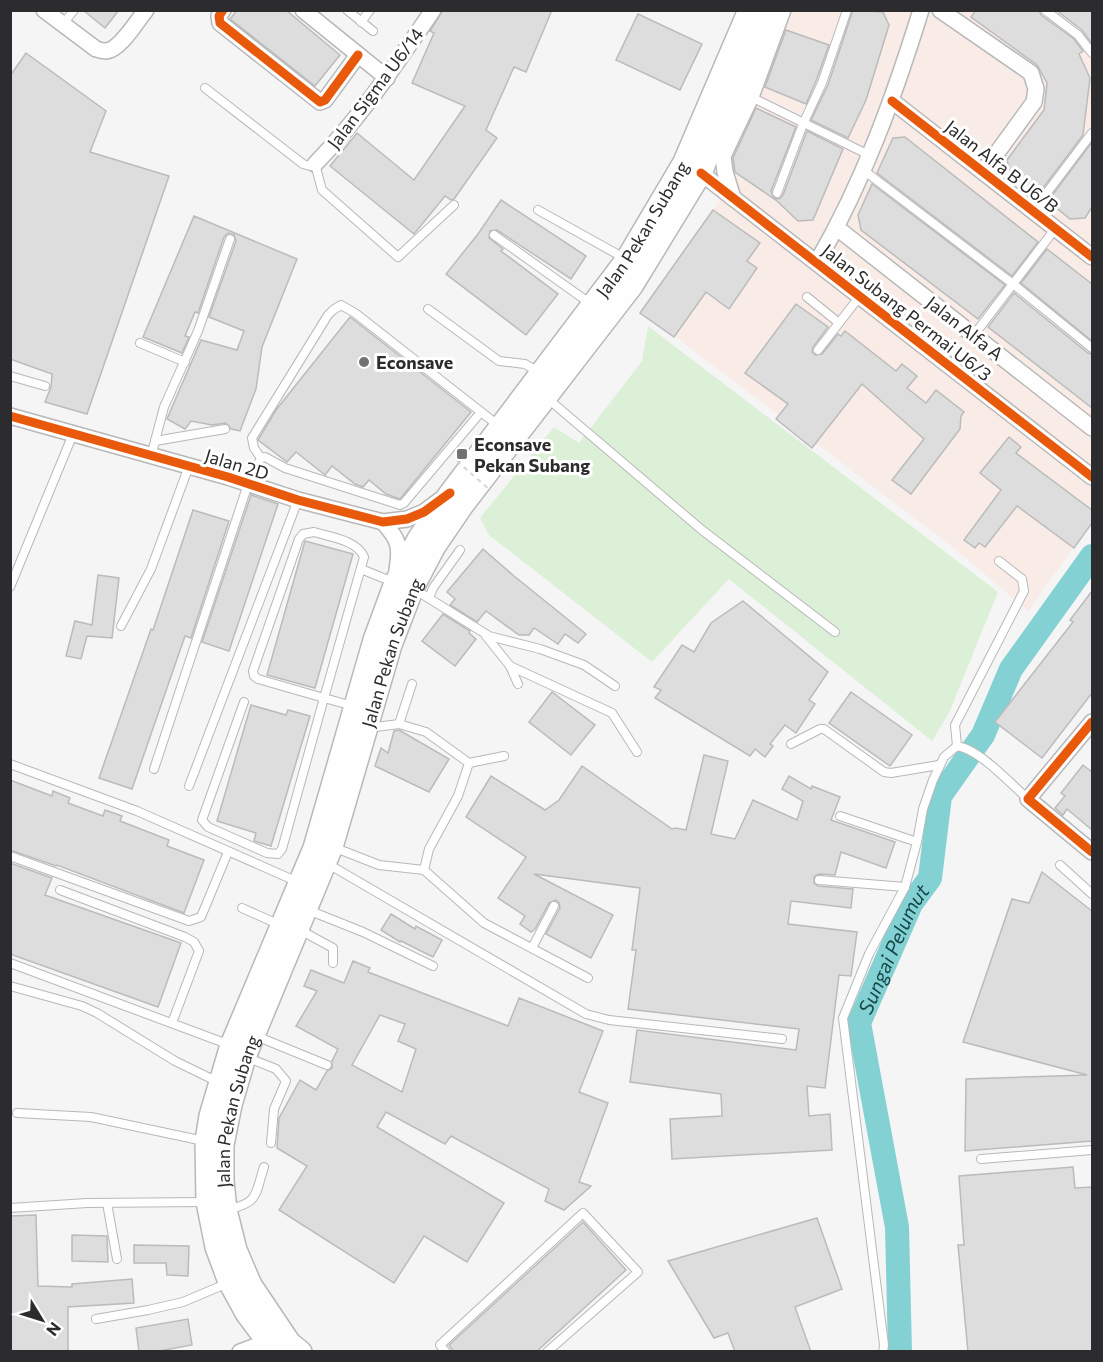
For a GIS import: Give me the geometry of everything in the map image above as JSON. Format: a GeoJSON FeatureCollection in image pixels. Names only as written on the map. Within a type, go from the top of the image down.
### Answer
{"type":"FeatureCollection","features":[{"type":"Feature","properties":{"kind":"main road","name":"Jalan Pekan Subang"},"geometry":{"type":"LineString","coordinates":[[301,1352],[290,1343],[251,1286],[236,1250],[226,1210],[223,1145],[238,1051],[254,1035],[290,927],[299,883],[314,848],[374,640],[412,590],[418,539],[450,493],[626,260],[684,162],[749,10]]}},
{"type":"Feature","properties":{"kind":"main road","name":"Jalan Pekan Subang"},"geometry":{"type":"LineString","coordinates":[[271,1347],[246,1313],[229,1282],[216,1247],[207,1202],[206,1141],[219,1082],[238,1051],[290,927],[307,910],[329,855],[391,645],[412,590],[435,546],[464,505],[632,286],[701,173],[769,10]]}},
{"type":"Feature","properties":{"kind":"street"},"geometry":{"type":"LineString","coordinates":[[44,10],[96,49],[106,51],[123,40],[146,10]]}},
{"type":"Feature","properties":{"kind":"street"},"geometry":{"type":"LineString","coordinates":[[223,10],[219,16],[219,23],[320,102],[325,100],[358,55]]}},
{"type":"Feature","properties":{"kind":"street"},"geometry":{"type":"LineString","coordinates":[[303,10],[387,78]]}},
{"type":"Feature","properties":{"kind":"street","name":"Jalan Sigma U6/14"},"geometry":{"type":"LineString","coordinates":[[315,164],[341,138],[387,78],[433,10]]}},
{"type":"Feature","properties":{"kind":"street"},"geometry":{"type":"LineString","coordinates":[[734,198],[725,172],[723,156],[751,97],[783,10]]}},
{"type":"Feature","properties":{"kind":"street"},"geometry":{"type":"LineString","coordinates":[[940,10],[1031,73],[1036,89],[1034,102],[983,172]]}},
{"type":"Feature","properties":{"kind":"street"},"geometry":{"type":"LineString","coordinates":[[817,262],[837,228],[892,101],[917,12]]}},
{"type":"Feature","properties":{"kind":"street","name":"Jalan Alfa B U6/B"},"geometry":{"type":"LineString","coordinates":[[892,101],[1055,229],[1090,252]]}},
{"type":"Feature","properties":{"kind":"street","name":"Jalan Subang Permai U6/3"},"geometry":{"type":"LineString","coordinates":[[701,173],[1092,477]]}},
{"type":"Feature","properties":{"kind":"street","name":"Jalan Alfa A"},"geometry":{"type":"LineString","coordinates":[[837,228],[1092,428]]}},
{"type":"Feature","properties":{"kind":"street","name":"Jalan 2D"},"geometry":{"type":"LineString","coordinates":[[10,416],[73,434],[153,448],[189,466],[298,500],[382,522],[407,519],[424,512],[450,493]]}},
{"type":"Feature","properties":{"kind":"street"},"geometry":{"type":"LineString","coordinates":[[382,522],[396,537],[412,590]]}},
{"type":"Feature","properties":{"kind":"street"},"geometry":{"type":"LineString","coordinates":[[1092,722],[1028,799],[1092,852]]}},
{"type":"Feature","properties":{"kind":"street"},"geometry":{"type":"LineString","coordinates":[[240,1352],[271,1347]]}},
{"type":"Feature","properties":{"kind":"lane"},"geometry":{"type":"LineString","coordinates":[[63,24],[74,10]]}},
{"type":"Feature","properties":{"kind":"lane"},"geometry":{"type":"LineString","coordinates":[[348,10],[373,31]]}},
{"type":"Feature","properties":{"kind":"lane"},"geometry":{"type":"LineString","coordinates":[[362,21],[370,10]]}},
{"type":"Feature","properties":{"kind":"lane"},"geometry":{"type":"LineString","coordinates":[[777,193],[803,124],[822,82],[847,10]]}},
{"type":"Feature","properties":{"kind":"lane"},"geometry":{"type":"LineString","coordinates":[[1045,10],[1078,35],[1092,53]]}},
{"type":"Feature","properties":{"kind":"lane"},"geometry":{"type":"LineString","coordinates":[[205,88],[303,164],[310,166],[315,164],[322,190],[398,257],[454,205]]}},
{"type":"Feature","properties":{"kind":"lane"},"geometry":{"type":"LineString","coordinates":[[751,97],[803,124],[866,162],[1092,348]]}},
{"type":"Feature","properties":{"kind":"lane"},"geometry":{"type":"LineString","coordinates":[[1033,211],[1092,133]]}},
{"type":"Feature","properties":{"kind":"lane"},"geometry":{"type":"LineString","coordinates":[[538,210],[626,260]]}},
{"type":"Feature","properties":{"kind":"lane"},"geometry":{"type":"LineString","coordinates":[[974,334],[1055,229]]}},
{"type":"Feature","properties":{"kind":"lane"},"geometry":{"type":"LineString","coordinates":[[494,235],[593,306]]}},
{"type":"Feature","properties":{"kind":"lane"},"geometry":{"type":"LineString","coordinates":[[225,429],[153,448],[164,407],[198,331],[230,239]]}},
{"type":"Feature","properties":{"kind":"lane"},"geometry":{"type":"LineString","coordinates":[[818,350],[860,296]]}},
{"type":"Feature","properties":{"kind":"lane"},"geometry":{"type":"LineString","coordinates":[[807,297],[839,323]]}},
{"type":"Feature","properties":{"kind":"lane"},"geometry":{"type":"LineString","coordinates":[[261,458],[254,448],[252,438],[328,315],[341,305],[355,313],[500,427]]}},
{"type":"Feature","properties":{"kind":"lane"},"geometry":{"type":"LineString","coordinates":[[428,309],[500,361],[525,364],[542,373]]}},
{"type":"Feature","properties":{"kind":"lane"},"geometry":{"type":"LineString","coordinates":[[140,343],[185,362]]}},
{"type":"Feature","properties":{"kind":"lane"},"geometry":{"type":"LineString","coordinates":[[10,376],[45,386]]}},
{"type":"Feature","properties":{"kind":"lane"},"geometry":{"type":"LineString","coordinates":[[546,397],[702,530],[835,632]]}},
{"type":"Feature","properties":{"kind":"lane"},"geometry":{"type":"LineString","coordinates":[[261,458],[265,457],[285,468],[400,505],[481,412]]}},
{"type":"Feature","properties":{"kind":"lane"},"geometry":{"type":"LineString","coordinates":[[10,587],[73,434]]}},
{"type":"Feature","properties":{"kind":"lane"},"geometry":{"type":"LineString","coordinates":[[154,769],[248,484],[261,458]]}},
{"type":"Feature","properties":{"kind":"lane"},"geometry":{"type":"LineString","coordinates":[[121,626],[151,569],[189,466]]}},
{"type":"Feature","properties":{"kind":"lane"},"geometry":{"type":"LineString","coordinates":[[189,786],[298,500]]}},
{"type":"Feature","properties":{"kind":"lane"},"geometry":{"type":"LineString","coordinates":[[244,702],[202,820],[208,827],[267,853],[278,854],[282,849],[324,698],[361,569],[364,556],[362,550],[356,546],[314,532],[303,534],[299,540],[253,671],[254,676],[258,679],[324,698],[355,706]]}},
{"type":"Feature","properties":{"kind":"lane"},"geometry":{"type":"LineString","coordinates":[[412,590],[433,588],[460,550]]}},
{"type":"Feature","properties":{"kind":"lane"},"geometry":{"type":"LineString","coordinates":[[999,561],[1022,579],[1024,591],[955,725],[961,747],[981,759],[1028,799]]}},
{"type":"Feature","properties":{"kind":"lane"},"geometry":{"type":"LineString","coordinates":[[361,569],[412,590],[489,636],[540,649],[584,665],[615,686]]}},
{"type":"Feature","properties":{"kind":"lane"},"geometry":{"type":"LineString","coordinates":[[484,632],[510,666],[518,684]]}},
{"type":"Feature","properties":{"kind":"lane"},"geometry":{"type":"LineString","coordinates":[[510,666],[612,713],[637,752]]}},
{"type":"Feature","properties":{"kind":"lane"},"geometry":{"type":"LineString","coordinates":[[399,724],[412,684]]}},
{"type":"Feature","properties":{"kind":"lane"},"geometry":{"type":"LineString","coordinates":[[367,728],[399,724],[426,732],[469,763],[504,756]]}},
{"type":"Feature","properties":{"kind":"lane"},"geometry":{"type":"LineString","coordinates":[[791,744],[824,729],[884,772],[891,773],[939,765]]}},
{"type":"Feature","properties":{"kind":"lane"},"geometry":{"type":"LineString","coordinates":[[883,1352],[884,1345],[843,1018],[869,954],[905,887],[927,794],[939,765],[949,751],[961,747]]}},
{"type":"Feature","properties":{"kind":"lane"},"geometry":{"type":"LineString","coordinates":[[424,870],[429,849],[458,796],[469,763]]}},
{"type":"Feature","properties":{"kind":"lane"},"geometry":{"type":"LineString","coordinates":[[10,764],[137,811],[299,883]]}},
{"type":"Feature","properties":{"kind":"lane"},"geometry":{"type":"LineString","coordinates":[[840,816],[917,842]]}},
{"type":"Feature","properties":{"kind":"lane"},"geometry":{"type":"LineString","coordinates":[[10,856],[189,921],[201,917],[228,852]]}},
{"type":"Feature","properties":{"kind":"lane"},"geometry":{"type":"LineString","coordinates":[[329,855],[379,865],[424,870],[484,923],[588,978]]}},
{"type":"Feature","properties":{"kind":"lane"},"geometry":{"type":"LineString","coordinates":[[329,855],[586,1014],[609,1020],[782,1039]]}},
{"type":"Feature","properties":{"kind":"lane"},"geometry":{"type":"LineString","coordinates":[[1060,865],[1092,894]]}},
{"type":"Feature","properties":{"kind":"lane"},"geometry":{"type":"LineString","coordinates":[[819,879],[905,887]]}},
{"type":"Feature","properties":{"kind":"lane"},"geometry":{"type":"LineString","coordinates":[[60,890],[185,937],[197,946],[199,951],[172,1023]]}},
{"type":"Feature","properties":{"kind":"lane"},"geometry":{"type":"LineString","coordinates":[[532,948],[554,906]]}},
{"type":"Feature","properties":{"kind":"lane"},"geometry":{"type":"LineString","coordinates":[[242,908],[290,927],[333,948],[333,963]]}},
{"type":"Feature","properties":{"kind":"lane"},"geometry":{"type":"LineString","coordinates":[[307,910],[363,932],[433,966]]}},
{"type":"Feature","properties":{"kind":"lane"},"geometry":{"type":"LineString","coordinates":[[10,963],[172,1023],[276,1069],[286,1081],[274,1109],[271,1143]]}},
{"type":"Feature","properties":{"kind":"lane"},"geometry":{"type":"LineString","coordinates":[[10,986],[82,1006],[175,1061],[219,1082]]}},
{"type":"Feature","properties":{"kind":"lane"},"geometry":{"type":"LineString","coordinates":[[254,1035],[327,1065]]}},
{"type":"Feature","properties":{"kind":"lane"},"geometry":{"type":"LineString","coordinates":[[17,1113],[91,1117],[206,1141]]}},
{"type":"Feature","properties":{"kind":"lane"},"geometry":{"type":"LineString","coordinates":[[981,1159],[1092,1150]]}},
{"type":"Feature","properties":{"kind":"lane"},"geometry":{"type":"LineString","coordinates":[[226,1210],[247,1205],[255,1195],[264,1167]]}},
{"type":"Feature","properties":{"kind":"lane"},"geometry":{"type":"LineString","coordinates":[[10,1208],[107,1203],[207,1202]]}},
{"type":"Feature","properties":{"kind":"lane"},"geometry":{"type":"LineString","coordinates":[[107,1203],[117,1259]]}},
{"type":"Feature","properties":{"kind":"lane"},"geometry":{"type":"LineString","coordinates":[[446,1352],[440,1345],[583,1213],[638,1272],[547,1352]]}},
{"type":"Feature","properties":{"kind":"lane"},"geometry":{"type":"LineString","coordinates":[[96,1319],[183,1302],[229,1282]]}},
{"type":"Feature","properties":{"kind":"path"},"geometry":{"type":"LineString","coordinates":[[457,461],[490,490]]}},
{"type":"Feature","properties":{"kind":"shaded area"},"geometry":{"type":"Polygon","coordinates":[[[785,11],[1092,11],[1092,522],[1028,611],[949,544],[641,309],[726,192],[753,119],[785,11]]]}},
{"type":"Feature","properties":{"kind":"green space"},"geometry":{"type":"Polygon","coordinates":[[[648,326],[998,592],[949,713],[932,741],[729,579],[652,662],[489,535],[480,518],[554,427],[579,443],[642,361],[648,326]]]}},
{"type":"Feature","properties":{"kind":"building"},"geometry":{"type":"Polygon","coordinates":[[[83,10],[119,10],[105,28],[83,10]]]}},
{"type":"Feature","properties":{"kind":"building"},"geometry":{"type":"Polygon","coordinates":[[[237,10],[286,10],[340,55],[315,86],[230,19],[237,10]]]}},
{"type":"Feature","properties":{"kind":"building"},"geometry":{"type":"Polygon","coordinates":[[[443,10],[552,10],[526,72],[514,67],[486,130],[497,138],[454,199],[451,200],[445,196],[414,234],[330,166],[357,133],[414,180],[465,106],[412,83],[434,33],[430,31],[443,10]]]}},
{"type":"Feature","properties":{"kind":"building"},"geometry":{"type":"Polygon","coordinates":[[[853,10],[883,12],[889,25],[866,100],[848,138],[811,120],[828,85],[853,10]]]}},
{"type":"Feature","properties":{"kind":"building"},"geometry":{"type":"Polygon","coordinates":[[[976,10],[1039,10],[1041,15],[1074,39],[1083,51],[1079,54],[1090,78],[1083,135],[1040,192],[1010,171],[1007,160],[1044,110],[1047,83],[1037,65],[971,17],[976,10]]]}},
{"type":"Feature","properties":{"kind":"building"},"geometry":{"type":"Polygon","coordinates":[[[1056,10],[1092,10],[1092,44],[1082,30],[1056,10]]]}},
{"type":"Feature","properties":{"kind":"building"},"geometry":{"type":"Polygon","coordinates":[[[638,14],[702,44],[680,90],[616,60],[638,14]]]}},
{"type":"Feature","properties":{"kind":"building"},"geometry":{"type":"Polygon","coordinates":[[[786,30],[829,45],[806,104],[765,87],[786,30]]]}},
{"type":"Feature","properties":{"kind":"building"},"geometry":{"type":"Polygon","coordinates":[[[26,53],[106,111],[90,152],[169,176],[87,414],[45,402],[51,387],[52,374],[10,359],[10,76],[26,53]]]}},
{"type":"Feature","properties":{"kind":"building"},"geometry":{"type":"Polygon","coordinates":[[[756,108],[796,127],[771,191],[774,198],[779,199],[783,195],[807,131],[843,149],[813,220],[798,221],[777,201],[735,172],[733,158],[756,108]]]}},
{"type":"Feature","properties":{"kind":"building"},"geometry":{"type":"Polygon","coordinates":[[[905,137],[1038,242],[1012,276],[877,173],[893,138],[905,137]]]}},
{"type":"Feature","properties":{"kind":"building"},"geometry":{"type":"Polygon","coordinates":[[[1092,142],[1092,207],[1085,218],[1070,219],[1048,201],[1092,142]]]}},
{"type":"Feature","properties":{"kind":"building"},"geometry":{"type":"Polygon","coordinates":[[[872,184],[1005,285],[978,319],[861,230],[858,215],[872,184]]]}},
{"type":"Feature","properties":{"kind":"building"},"geometry":{"type":"Polygon","coordinates":[[[501,200],[586,256],[571,279],[497,230],[490,231],[489,238],[503,249],[501,251],[558,294],[526,335],[446,274],[478,234],[501,200]]]}},
{"type":"Feature","properties":{"kind":"building"},"geometry":{"type":"Polygon","coordinates":[[[713,210],[760,243],[747,261],[757,268],[729,309],[706,292],[674,337],[640,313],[713,210]]]}},
{"type":"Feature","properties":{"kind":"building"},"geometry":{"type":"Polygon","coordinates":[[[194,216],[297,259],[262,347],[256,389],[240,431],[231,429],[226,423],[212,425],[191,421],[185,429],[167,419],[201,340],[237,350],[244,331],[209,317],[236,241],[234,235],[228,233],[224,237],[198,313],[195,312],[185,336],[189,337],[182,353],[143,337],[194,216]]]}},
{"type":"Feature","properties":{"kind":"building"},"geometry":{"type":"Polygon","coordinates":[[[1047,249],[1092,284],[1092,341],[1021,283],[1047,249]]]}},
{"type":"Feature","properties":{"kind":"building"},"geometry":{"type":"Polygon","coordinates":[[[1014,293],[1092,354],[1092,408],[988,327],[1014,293]]]}},
{"type":"Feature","properties":{"kind":"building"},"geometry":{"type":"Polygon","coordinates":[[[796,304],[828,327],[813,347],[812,352],[815,355],[822,354],[838,334],[841,336],[845,331],[896,371],[902,364],[917,376],[907,388],[926,403],[936,390],[964,412],[961,416],[960,429],[911,494],[892,480],[924,439],[862,384],[812,448],[776,419],[788,404],[745,373],[796,304]]]}},
{"type":"Feature","properties":{"kind":"building","name":"Econsave"},"geometry":{"type":"Polygon","coordinates":[[[350,317],[471,412],[400,499],[386,494],[369,480],[363,487],[355,484],[332,466],[325,475],[296,452],[287,462],[258,440],[276,410],[350,317]]]}},
{"type":"Feature","properties":{"kind":"building"},"geometry":{"type":"Polygon","coordinates":[[[1009,437],[1021,447],[1016,453],[1092,510],[1092,523],[1074,548],[1017,506],[985,547],[979,543],[975,548],[964,540],[1001,490],[980,473],[1009,437]]]}},
{"type":"Feature","properties":{"kind":"building"},"geometry":{"type":"Polygon","coordinates":[[[251,495],[278,504],[229,651],[202,642],[251,495]]]}},
{"type":"Feature","properties":{"kind":"building"},"geometry":{"type":"Polygon","coordinates":[[[193,510],[229,521],[191,638],[185,636],[132,789],[99,778],[151,629],[153,630],[193,510]]]}},
{"type":"Feature","properties":{"kind":"building"},"geometry":{"type":"Polygon","coordinates":[[[305,541],[353,554],[315,688],[267,675],[305,541]]]}},
{"type":"Feature","properties":{"kind":"building"},"geometry":{"type":"Polygon","coordinates":[[[483,549],[586,634],[578,643],[565,634],[558,644],[534,628],[529,635],[519,635],[486,611],[477,622],[450,605],[455,599],[447,592],[483,549]]]}},
{"type":"Feature","properties":{"kind":"building"},"geometry":{"type":"Polygon","coordinates":[[[98,575],[119,578],[112,638],[87,636],[81,659],[66,656],[75,621],[92,625],[98,575]]]}},
{"type":"Feature","properties":{"kind":"building"},"geometry":{"type":"Polygon","coordinates":[[[1092,591],[1092,693],[1042,758],[995,722],[1073,622],[1070,620],[1092,591]]]}},
{"type":"Feature","properties":{"kind":"building"},"geometry":{"type":"Polygon","coordinates":[[[743,601],[828,672],[809,700],[815,704],[796,733],[785,725],[770,744],[773,746],[765,757],[755,749],[750,756],[655,698],[661,690],[654,687],[682,645],[694,652],[711,623],[743,601]]]}},
{"type":"Feature","properties":{"kind":"building"},"geometry":{"type":"Polygon","coordinates":[[[443,614],[470,631],[469,633],[476,639],[455,666],[422,641],[443,614]]]}},
{"type":"Feature","properties":{"kind":"building"},"geometry":{"type":"Polygon","coordinates":[[[552,692],[595,725],[571,755],[529,722],[552,692]]]}},
{"type":"Feature","properties":{"kind":"building"},"geometry":{"type":"Polygon","coordinates":[[[851,692],[912,735],[890,766],[829,723],[851,692]]]}},
{"type":"Feature","properties":{"kind":"building"},"geometry":{"type":"Polygon","coordinates":[[[251,705],[286,715],[288,710],[310,716],[271,846],[254,841],[256,833],[217,821],[251,705]]]}},
{"type":"Feature","properties":{"kind":"building"},"geometry":{"type":"Polygon","coordinates":[[[399,730],[449,759],[429,792],[375,766],[381,748],[388,753],[394,731],[399,730]]]}},
{"type":"Feature","properties":{"kind":"building"},"geometry":{"type":"Polygon","coordinates":[[[704,755],[728,761],[711,834],[735,839],[753,800],[797,820],[803,801],[782,789],[789,776],[811,789],[812,786],[840,797],[831,820],[895,842],[886,868],[841,852],[835,875],[819,874],[814,877],[814,883],[818,886],[853,889],[851,908],[791,901],[788,924],[857,932],[851,976],[839,975],[825,1088],[807,1086],[809,1116],[830,1114],[832,1150],[672,1159],[670,1119],[722,1116],[721,1094],[630,1082],[637,1030],[796,1050],[799,1029],[628,1009],[636,950],[632,950],[640,888],[534,874],[613,915],[591,958],[546,934],[560,908],[556,900],[549,903],[535,929],[531,932],[520,924],[525,916],[498,898],[526,857],[466,817],[491,776],[545,810],[559,800],[582,766],[672,829],[686,830],[704,755]]]}},
{"type":"Feature","properties":{"kind":"building"},"geometry":{"type":"Polygon","coordinates":[[[1083,765],[1092,772],[1092,830],[1067,809],[1063,815],[1055,808],[1065,796],[1061,793],[1083,765]]]}},
{"type":"Feature","properties":{"kind":"building"},"geometry":{"type":"Polygon","coordinates":[[[10,780],[52,796],[53,791],[70,798],[68,803],[103,816],[105,810],[122,816],[120,821],[169,840],[167,846],[204,860],[184,913],[57,865],[10,850],[10,780]]]}},
{"type":"Feature","properties":{"kind":"building"},"geometry":{"type":"Polygon","coordinates":[[[10,863],[52,878],[45,895],[181,943],[158,1007],[10,954],[10,863]]]}},
{"type":"Feature","properties":{"kind":"building"},"geometry":{"type":"Polygon","coordinates":[[[1042,872],[1092,911],[1092,1141],[965,1151],[966,1079],[1087,1075],[963,1042],[1012,899],[1029,903],[1042,872]]]}},
{"type":"Feature","properties":{"kind":"building"},"geometry":{"type":"Polygon","coordinates":[[[391,914],[415,929],[416,926],[442,940],[433,957],[400,942],[381,930],[391,914]]]}},
{"type":"Feature","properties":{"kind":"building"},"geometry":{"type":"Polygon","coordinates":[[[353,961],[370,968],[368,972],[508,1026],[519,998],[603,1031],[579,1092],[608,1103],[579,1182],[591,1186],[564,1210],[545,1201],[549,1189],[451,1136],[445,1144],[386,1112],[377,1127],[504,1203],[467,1262],[424,1236],[394,1283],[279,1210],[307,1166],[277,1148],[279,1118],[300,1080],[316,1090],[327,1071],[332,1068],[332,1061],[338,1049],[296,1026],[317,991],[304,986],[311,970],[344,983],[353,961]],[[380,1015],[352,1065],[402,1092],[416,1049],[398,1041],[405,1024],[380,1015]]]}},
{"type":"Feature","properties":{"kind":"building"},"geometry":{"type":"Polygon","coordinates":[[[1073,1167],[1075,1188],[1092,1187],[1092,1352],[968,1352],[958,1245],[964,1245],[959,1176],[1073,1167]]]}},
{"type":"Feature","properties":{"kind":"building"},"geometry":{"type":"Polygon","coordinates":[[[36,1215],[38,1286],[72,1287],[72,1284],[132,1279],[134,1303],[68,1307],[68,1352],[10,1352],[10,1216],[36,1215]]]}},
{"type":"Feature","properties":{"kind":"building"},"geometry":{"type":"Polygon","coordinates":[[[817,1218],[842,1289],[795,1307],[811,1352],[735,1352],[728,1333],[714,1338],[668,1261],[817,1218]]]}},
{"type":"Feature","properties":{"kind":"building"},"geometry":{"type":"Polygon","coordinates":[[[583,1222],[626,1270],[536,1352],[454,1352],[449,1345],[583,1222]]]}},
{"type":"Feature","properties":{"kind":"building"},"geometry":{"type":"Polygon","coordinates":[[[72,1235],[107,1236],[108,1262],[72,1261],[72,1235]]]}},
{"type":"Feature","properties":{"kind":"building"},"geometry":{"type":"Polygon","coordinates":[[[134,1245],[189,1246],[188,1276],[167,1275],[166,1263],[134,1263],[134,1245]]]}},
{"type":"Feature","properties":{"kind":"building"},"geometry":{"type":"Polygon","coordinates":[[[188,1319],[192,1345],[154,1352],[139,1352],[136,1328],[188,1319]]]}},
{"type":"Feature","properties":{"kind":"waterway","name":"Sungai Pelumut"},"geometry":{"type":"LineString","coordinates":[[900,1352],[897,1227],[859,1023],[911,904],[930,878],[940,796],[983,735],[1011,669],[1092,556]]}},
{"type":"Feature","properties":{"kind":"cycle path"},"geometry":{"type":"LineString","coordinates":[[223,10],[219,16],[220,23],[320,102],[325,100],[358,55]]}},
{"type":"Feature","properties":{"kind":"cycle path"},"geometry":{"type":"LineString","coordinates":[[892,101],[1092,257]]}},
{"type":"Feature","properties":{"kind":"cycle path"},"geometry":{"type":"LineString","coordinates":[[701,173],[1092,477]]}},
{"type":"Feature","properties":{"kind":"cycle path"},"geometry":{"type":"LineString","coordinates":[[10,416],[228,477],[298,500],[383,522],[407,519],[424,512],[450,493]]}},
{"type":"Feature","properties":{"kind":"cycle path"},"geometry":{"type":"LineString","coordinates":[[1092,722],[1028,799],[1092,852]]}},
{"type":"Feature","properties":{"kind":"place","name":"Econsave"},"geometry":{"type":"Point","coordinates":[364,362]}},
{"type":"Feature","properties":{"kind":"place","name":"Econsave Pekan Subang"},"geometry":{"type":"Point","coordinates":[462,454]}}]}
